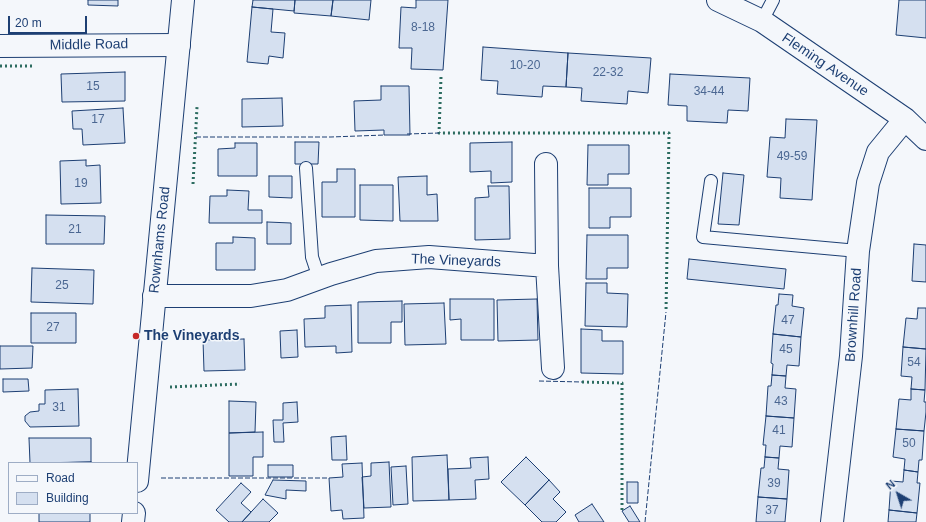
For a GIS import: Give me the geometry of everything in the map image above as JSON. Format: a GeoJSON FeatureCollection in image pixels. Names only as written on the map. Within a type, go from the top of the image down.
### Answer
{"type":"FeatureCollection","features":[{"type":"Feature","properties":{"kind":"street","name":"Rownhams Road"},"geometry":{"type":"LineString","coordinates":[[138,470],[183,0]]}},
{"type":"Feature","properties":{"kind":"street","name":"Fleming Avenue"},"geometry":{"type":"LineString","coordinates":[[718,0],[762,21],[905,119],[926,139]]}},
{"type":"Feature","properties":{"kind":"street","name":"Middle Road"},"geometry":{"type":"LineString","coordinates":[[0,46],[179,45]]}},
{"type":"Feature","properties":{"kind":"street","name":"Brownhill Road"},"geometry":{"type":"LineString","coordinates":[[832,522],[851,356],[858,252],[868,183],[878,152],[905,119]]}},
{"type":"Feature","properties":{"kind":"street"},"geometry":{"type":"LineString","coordinates":[[546,164],[547,266],[553,368]]}},
{"type":"Feature","properties":{"kind":"street","name":"The Vineyards"},"geometry":{"type":"LineString","coordinates":[[154,296],[251,296],[288,290],[331,274],[376,261],[429,257],[547,266]]}},
{"type":"Feature","properties":{"kind":"lane"},"geometry":{"type":"LineString","coordinates":[[762,21],[773,0]]}},
{"type":"Feature","properties":{"kind":"lane"},"geometry":{"type":"LineString","coordinates":[[306,168],[312,257],[319,278]]}},
{"type":"Feature","properties":{"kind":"lane"},"geometry":{"type":"LineString","coordinates":[[711,181],[703,237],[858,252]]}},
{"type":"Feature","properties":{"kind":"building"},"geometry":{"type":"Polygon","coordinates":[[[88,0],[118,0],[118,6],[88,5],[88,0]]]}},
{"type":"Feature","properties":{"kind":"building"},"geometry":{"type":"Polygon","coordinates":[[[253,0],[295,0],[294,11],[252,7],[253,0]]]}},
{"type":"Feature","properties":{"kind":"building"},"geometry":{"type":"Polygon","coordinates":[[[295,0],[333,0],[331,16],[294,13],[295,0]]]}},
{"type":"Feature","properties":{"kind":"building"},"geometry":{"type":"Polygon","coordinates":[[[333,0],[371,0],[369,20],[331,16],[333,0]]]}},
{"type":"Feature","properties":{"kind":"building"},"geometry":{"type":"Polygon","coordinates":[[[416,0],[448,0],[443,70],[411,69],[412,48],[399,48],[401,7],[416,8],[416,0]]]}},
{"type":"Feature","properties":{"kind":"building"},"geometry":{"type":"Polygon","coordinates":[[[899,0],[926,0],[926,38],[896,35],[899,0]]]}},
{"type":"Feature","properties":{"kind":"building"},"geometry":{"type":"Polygon","coordinates":[[[252,7],[273,9],[271,32],[285,33],[283,58],[269,56],[268,64],[247,62],[252,7]]]}},
{"type":"Feature","properties":{"kind":"building"},"geometry":{"type":"Polygon","coordinates":[[[483,47],[568,53],[566,87],[543,86],[542,97],[497,94],[498,81],[481,80],[483,47]]]}},
{"type":"Feature","properties":{"kind":"building"},"geometry":{"type":"Polygon","coordinates":[[[568,53],[651,58],[648,93],[628,91],[627,104],[581,101],[582,88],[566,87],[568,53]]]}},
{"type":"Feature","properties":{"kind":"building"},"geometry":{"type":"Polygon","coordinates":[[[125,72],[125,101],[62,102],[61,74],[125,72]]]}},
{"type":"Feature","properties":{"kind":"building"},"geometry":{"type":"Polygon","coordinates":[[[670,74],[750,78],[748,111],[728,110],[727,123],[687,121],[687,106],[668,105],[670,74]]]}},
{"type":"Feature","properties":{"kind":"building"},"geometry":{"type":"Polygon","coordinates":[[[381,86],[409,86],[410,135],[384,135],[384,130],[355,131],[354,101],[381,100],[381,86]]]}},
{"type":"Feature","properties":{"kind":"building"},"geometry":{"type":"Polygon","coordinates":[[[282,98],[283,126],[242,127],[242,99],[282,98]]]}},
{"type":"Feature","properties":{"kind":"building"},"geometry":{"type":"Polygon","coordinates":[[[123,108],[125,143],[83,145],[82,129],[73,129],[72,111],[123,108]]]}},
{"type":"Feature","properties":{"kind":"building"},"geometry":{"type":"Polygon","coordinates":[[[786,119],[817,120],[812,200],[780,198],[781,178],[767,177],[770,137],[785,138],[786,119]]]}},
{"type":"Feature","properties":{"kind":"building"},"geometry":{"type":"Polygon","coordinates":[[[295,142],[319,142],[318,164],[295,164],[295,142]]]}},
{"type":"Feature","properties":{"kind":"building"},"geometry":{"type":"Polygon","coordinates":[[[512,142],[512,182],[491,183],[491,171],[470,172],[470,143],[512,142]]]}},
{"type":"Feature","properties":{"kind":"building"},"geometry":{"type":"Polygon","coordinates":[[[235,143],[257,143],[257,176],[218,176],[218,149],[235,148],[235,143]]]}},
{"type":"Feature","properties":{"kind":"building"},"geometry":{"type":"Polygon","coordinates":[[[588,145],[629,145],[629,174],[608,174],[608,185],[587,185],[588,145]]]}},
{"type":"Feature","properties":{"kind":"building"},"geometry":{"type":"Polygon","coordinates":[[[86,160],[86,166],[100,165],[101,203],[61,204],[60,161],[86,160]]]}},
{"type":"Feature","properties":{"kind":"building"},"geometry":{"type":"Polygon","coordinates":[[[337,169],[355,169],[355,217],[322,217],[322,182],[337,182],[337,169]]]}},
{"type":"Feature","properties":{"kind":"building"},"geometry":{"type":"Polygon","coordinates":[[[723,173],[744,175],[739,225],[718,224],[723,173]]]}},
{"type":"Feature","properties":{"kind":"building"},"geometry":{"type":"Polygon","coordinates":[[[269,176],[292,176],[292,198],[269,197],[269,176]]]}},
{"type":"Feature","properties":{"kind":"building"},"geometry":{"type":"Polygon","coordinates":[[[427,176],[427,195],[437,194],[438,221],[400,221],[398,177],[427,176]]]}},
{"type":"Feature","properties":{"kind":"building"},"geometry":{"type":"Polygon","coordinates":[[[360,185],[393,185],[393,221],[360,220],[360,185]]]}},
{"type":"Feature","properties":{"kind":"building"},"geometry":{"type":"Polygon","coordinates":[[[488,186],[509,186],[510,239],[475,240],[475,198],[489,197],[488,186]]]}},
{"type":"Feature","properties":{"kind":"building"},"geometry":{"type":"Polygon","coordinates":[[[589,188],[631,188],[631,217],[610,217],[610,228],[589,228],[589,188]]]}},
{"type":"Feature","properties":{"kind":"building"},"geometry":{"type":"Polygon","coordinates":[[[227,190],[249,191],[248,210],[262,210],[262,223],[209,223],[210,196],[227,196],[227,190]]]}},
{"type":"Feature","properties":{"kind":"building"},"geometry":{"type":"Polygon","coordinates":[[[46,215],[105,216],[104,244],[46,244],[46,215]]]}},
{"type":"Feature","properties":{"kind":"building"},"geometry":{"type":"Polygon","coordinates":[[[267,222],[291,223],[291,244],[267,244],[267,222]]]}},
{"type":"Feature","properties":{"kind":"building"},"geometry":{"type":"Polygon","coordinates":[[[587,235],[628,235],[628,268],[607,268],[607,279],[586,279],[587,235]]]}},
{"type":"Feature","properties":{"kind":"building"},"geometry":{"type":"Polygon","coordinates":[[[233,237],[255,238],[255,270],[216,270],[216,243],[233,243],[233,237]]]}},
{"type":"Feature","properties":{"kind":"building"},"geometry":{"type":"Polygon","coordinates":[[[914,244],[926,245],[926,282],[912,281],[914,244]]]}},
{"type":"Feature","properties":{"kind":"building"},"geometry":{"type":"Polygon","coordinates":[[[689,259],[786,269],[784,289],[687,279],[689,259]]]}},
{"type":"Feature","properties":{"kind":"building"},"geometry":{"type":"Polygon","coordinates":[[[32,268],[94,270],[93,304],[31,302],[32,268]]]}},
{"type":"Feature","properties":{"kind":"building"},"geometry":{"type":"Polygon","coordinates":[[[586,283],[607,283],[607,293],[628,294],[627,327],[585,326],[586,283]]]}},
{"type":"Feature","properties":{"kind":"building"},"geometry":{"type":"Polygon","coordinates":[[[779,294],[793,295],[792,306],[804,308],[801,337],[773,334],[776,305],[778,305],[779,294]]]}},
{"type":"Feature","properties":{"kind":"building"},"geometry":{"type":"Polygon","coordinates":[[[450,299],[494,299],[494,340],[461,340],[461,319],[450,320],[450,299]]]}},
{"type":"Feature","properties":{"kind":"building"},"geometry":{"type":"Polygon","coordinates":[[[537,299],[538,340],[498,341],[497,300],[537,299]]]}},
{"type":"Feature","properties":{"kind":"building"},"geometry":{"type":"Polygon","coordinates":[[[402,301],[402,322],[391,322],[391,343],[358,343],[358,302],[402,301]]]}},
{"type":"Feature","properties":{"kind":"building"},"geometry":{"type":"Polygon","coordinates":[[[444,303],[446,344],[405,345],[404,304],[444,303]]]}},
{"type":"Feature","properties":{"kind":"building"},"geometry":{"type":"Polygon","coordinates":[[[351,305],[352,352],[336,353],[336,346],[305,347],[304,319],[325,318],[325,306],[351,305]]]}},
{"type":"Feature","properties":{"kind":"building"},"geometry":{"type":"Polygon","coordinates":[[[918,308],[926,308],[926,349],[903,347],[906,318],[917,319],[918,308]]]}},
{"type":"Feature","properties":{"kind":"building"},"geometry":{"type":"Polygon","coordinates":[[[31,313],[76,313],[76,343],[31,343],[31,313]]]}},
{"type":"Feature","properties":{"kind":"building"},"geometry":{"type":"Polygon","coordinates":[[[581,329],[602,330],[602,341],[623,341],[623,374],[581,373],[581,329]]]}},
{"type":"Feature","properties":{"kind":"building"},"geometry":{"type":"Polygon","coordinates":[[[297,330],[298,357],[281,358],[280,331],[297,330]]]}},
{"type":"Feature","properties":{"kind":"building"},"geometry":{"type":"Polygon","coordinates":[[[773,334],[801,337],[799,366],[787,365],[786,376],[772,375],[773,364],[771,363],[773,334]]]}},
{"type":"Feature","properties":{"kind":"building"},"geometry":{"type":"Polygon","coordinates":[[[244,339],[245,370],[204,371],[203,340],[244,339]]]}},
{"type":"Feature","properties":{"kind":"building"},"geometry":{"type":"Polygon","coordinates":[[[0,346],[33,346],[32,368],[0,369],[0,346]]]}},
{"type":"Feature","properties":{"kind":"building"},"geometry":{"type":"Polygon","coordinates":[[[903,347],[926,349],[925,390],[911,389],[912,377],[901,376],[903,347]]]}},
{"type":"Feature","properties":{"kind":"building"},"geometry":{"type":"Polygon","coordinates":[[[772,375],[786,376],[785,388],[796,389],[794,418],[766,416],[768,386],[771,386],[772,375]]]}},
{"type":"Feature","properties":{"kind":"building"},"geometry":{"type":"Polygon","coordinates":[[[3,379],[28,379],[29,391],[3,392],[3,379]]]}},
{"type":"Feature","properties":{"kind":"building"},"geometry":{"type":"Polygon","coordinates":[[[78,389],[79,426],[30,427],[25,421],[25,416],[30,412],[39,411],[39,404],[45,404],[45,390],[78,389]]]}},
{"type":"Feature","properties":{"kind":"building"},"geometry":{"type":"Polygon","coordinates":[[[911,389],[925,390],[924,402],[926,402],[926,412],[924,431],[896,429],[899,399],[911,400],[911,389]]]}},
{"type":"Feature","properties":{"kind":"building"},"geometry":{"type":"Polygon","coordinates":[[[229,401],[256,402],[255,432],[229,433],[229,401]]]}},
{"type":"Feature","properties":{"kind":"building"},"geometry":{"type":"Polygon","coordinates":[[[297,402],[298,422],[283,423],[284,442],[274,442],[273,420],[283,420],[283,403],[297,402]]]}},
{"type":"Feature","properties":{"kind":"building"},"geometry":{"type":"Polygon","coordinates":[[[766,416],[794,418],[792,447],[780,446],[779,458],[765,457],[766,445],[763,445],[766,416]]]}},
{"type":"Feature","properties":{"kind":"building"},"geometry":{"type":"Polygon","coordinates":[[[896,429],[924,431],[922,460],[919,460],[918,472],[904,470],[905,459],[893,457],[896,429]]]}},
{"type":"Feature","properties":{"kind":"building"},"geometry":{"type":"Polygon","coordinates":[[[263,432],[263,457],[253,457],[253,476],[229,476],[229,433],[263,432]]]}},
{"type":"Feature","properties":{"kind":"building"},"geometry":{"type":"Polygon","coordinates":[[[346,436],[347,460],[332,460],[331,437],[346,436]]]}},
{"type":"Feature","properties":{"kind":"building"},"geometry":{"type":"Polygon","coordinates":[[[29,438],[91,438],[91,462],[30,462],[29,438]]]}},
{"type":"Feature","properties":{"kind":"building"},"geometry":{"type":"Polygon","coordinates":[[[447,455],[449,500],[413,501],[412,457],[447,455]]]}},
{"type":"Feature","properties":{"kind":"building"},"geometry":{"type":"Polygon","coordinates":[[[488,457],[489,479],[475,480],[476,499],[449,500],[448,469],[471,468],[470,458],[488,457]]]}},
{"type":"Feature","properties":{"kind":"building"},"geometry":{"type":"Polygon","coordinates":[[[526,457],[549,480],[525,505],[501,482],[526,457]]]}},
{"type":"Feature","properties":{"kind":"building"},"geometry":{"type":"Polygon","coordinates":[[[765,457],[779,458],[778,469],[789,470],[787,499],[758,497],[761,468],[764,468],[765,457]]]}},
{"type":"Feature","properties":{"kind":"building"},"geometry":{"type":"Polygon","coordinates":[[[389,462],[391,507],[364,508],[362,477],[371,476],[371,463],[389,462]]]}},
{"type":"Feature","properties":{"kind":"building"},"geometry":{"type":"Polygon","coordinates":[[[362,463],[364,518],[343,519],[342,510],[331,511],[329,478],[343,477],[342,464],[362,463]]]}},
{"type":"Feature","properties":{"kind":"building"},"geometry":{"type":"Polygon","coordinates":[[[268,465],[293,465],[293,477],[268,477],[268,465]]]}},
{"type":"Feature","properties":{"kind":"building"},"geometry":{"type":"Polygon","coordinates":[[[406,466],[408,504],[393,505],[391,467],[406,466]]]}},
{"type":"Feature","properties":{"kind":"building"},"geometry":{"type":"Polygon","coordinates":[[[904,470],[918,472],[917,483],[920,483],[917,513],[889,510],[891,481],[903,482],[904,470]]]}},
{"type":"Feature","properties":{"kind":"building"},"geometry":{"type":"Polygon","coordinates":[[[273,480],[306,481],[306,491],[286,490],[286,499],[265,495],[273,480]]]}},
{"type":"Feature","properties":{"kind":"building"},"geometry":{"type":"Polygon","coordinates":[[[549,480],[560,492],[553,499],[566,512],[556,522],[542,522],[525,505],[549,480]]]}},
{"type":"Feature","properties":{"kind":"building"},"geometry":{"type":"Polygon","coordinates":[[[627,482],[638,482],[638,503],[627,503],[627,482]]]}},
{"type":"Feature","properties":{"kind":"building"},"geometry":{"type":"Polygon","coordinates":[[[241,483],[251,492],[241,503],[251,512],[242,522],[229,522],[216,510],[241,483]]]}},
{"type":"Feature","properties":{"kind":"building"},"geometry":{"type":"Polygon","coordinates":[[[758,497],[787,499],[785,522],[756,522],[758,497]]]}},
{"type":"Feature","properties":{"kind":"building"},"geometry":{"type":"Polygon","coordinates":[[[263,499],[278,513],[269,522],[242,522],[263,499]]]}},
{"type":"Feature","properties":{"kind":"building"},"geometry":{"type":"Polygon","coordinates":[[[592,504],[604,522],[579,522],[575,515],[592,504]]]}},
{"type":"Feature","properties":{"kind":"building"},"geometry":{"type":"Polygon","coordinates":[[[630,506],[640,522],[629,522],[622,511],[630,506]]]}},
{"type":"Feature","properties":{"kind":"building"},"geometry":{"type":"Polygon","coordinates":[[[889,510],[917,513],[916,522],[888,522],[889,510]]]}},
{"type":"Feature","properties":{"kind":"building"},"geometry":{"type":"Polygon","coordinates":[[[39,514],[90,514],[90,522],[39,522],[39,514]]]}},
{"type":"Feature","properties":{"kind":"hedge"},"geometry":{"type":"LineString","coordinates":[[0,66],[32,66]]}},
{"type":"Feature","properties":{"kind":"hedge"},"geometry":{"type":"LineString","coordinates":[[441,77],[439,133],[669,133],[666,312]]}},
{"type":"Feature","properties":{"kind":"hedge"},"geometry":{"type":"LineString","coordinates":[[193,184],[197,107]]}},
{"type":"Feature","properties":{"kind":"hedge"},"geometry":{"type":"LineString","coordinates":[[582,382],[622,383],[622,511]]}},
{"type":"Feature","properties":{"kind":"hedge"},"geometry":{"type":"LineString","coordinates":[[170,387],[240,384]]}},
{"type":"Feature","properties":{"kind":"fence"},"geometry":{"type":"LineString","coordinates":[[407,134],[439,133]]}},
{"type":"Feature","properties":{"kind":"fence"},"geometry":{"type":"LineString","coordinates":[[196,137],[331,137],[385,135]]}},
{"type":"Feature","properties":{"kind":"fence"},"geometry":{"type":"LineString","coordinates":[[645,522],[666,312]]}},
{"type":"Feature","properties":{"kind":"fence"},"geometry":{"type":"LineString","coordinates":[[539,381],[582,382]]}},
{"type":"Feature","properties":{"kind":"fence"},"geometry":{"type":"LineString","coordinates":[[161,478],[329,478]]}},
{"type":"Feature","properties":{"kind":"place","name":"The Vineyards"},"geometry":{"type":"Point","coordinates":[136,336]}}]}
